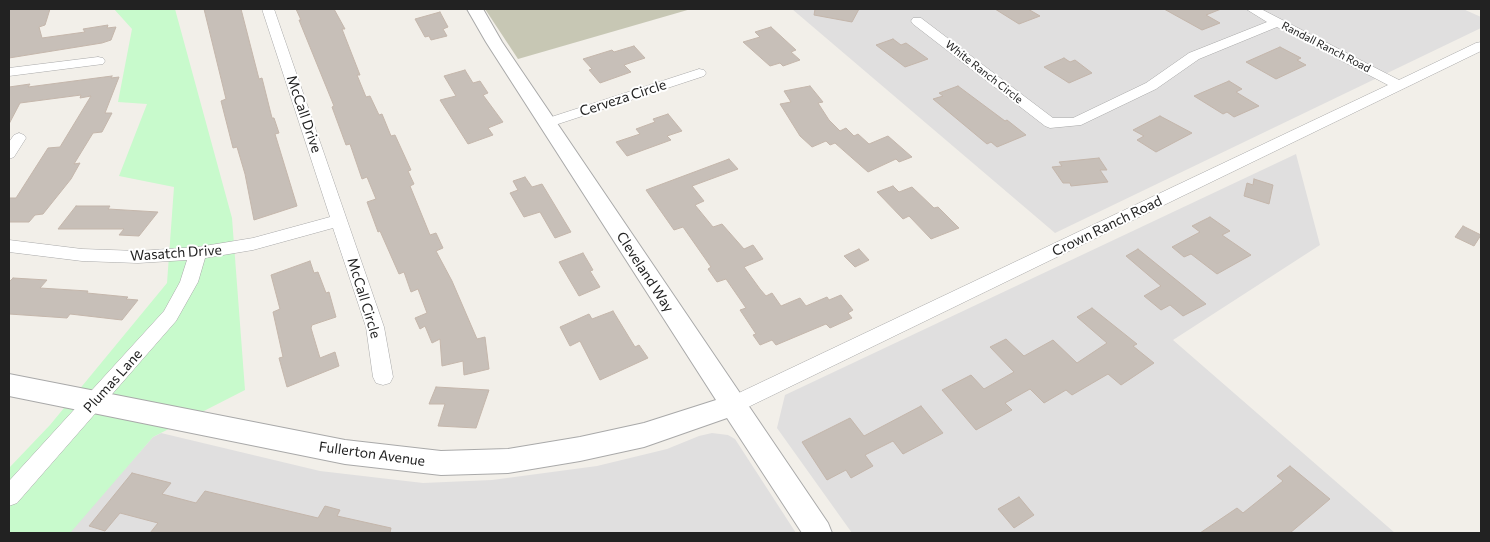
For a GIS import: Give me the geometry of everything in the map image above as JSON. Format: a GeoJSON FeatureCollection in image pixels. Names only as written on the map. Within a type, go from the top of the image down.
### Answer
{"type":"FeatureCollection","features":[{"type":"Feature","properties":{"kind":"street","name":"McCall Drive"},"geometry":{"type":"LineString","coordinates":[[268,9],[339,220]]}},
{"type":"Feature","properties":{"kind":"street","name":"Cleveland Way"},"geometry":{"type":"LineString","coordinates":[[475,9],[494,42],[547,123],[818,533]]}},
{"type":"Feature","properties":{"kind":"street","name":"Randall Ranch Road"},"geometry":{"type":"LineString","coordinates":[[1252,9],[1399,86]]}},
{"type":"Feature","properties":{"kind":"street","name":"White Ranch Circle"},"geometry":{"type":"LineString","coordinates":[[917,21],[1050,123],[1076,122],[1151,86],[1194,56],[1277,22]]}},
{"type":"Feature","properties":{"kind":"street","name":"Crown Ranch Road"},"geometry":{"type":"LineString","coordinates":[[733,405],[1481,46]]}},
{"type":"Feature","properties":{"kind":"street"},"geometry":{"type":"LineString","coordinates":[[9,72],[98,60]]}},
{"type":"Feature","properties":{"kind":"street","name":"Cerveza Circle"},"geometry":{"type":"LineString","coordinates":[[547,123],[699,73]]}},
{"type":"Feature","properties":{"kind":"street"},"geometry":{"type":"LineString","coordinates":[[9,154],[19,138]]}},
{"type":"Feature","properties":{"kind":"street","name":"Wasatch Drive"},"geometry":{"type":"LineString","coordinates":[[9,246],[82,255],[138,257],[198,253],[253,244],[298,233],[339,220]]}},
{"type":"Feature","properties":{"kind":"street","name":"McCall Circle"},"geometry":{"type":"LineString","coordinates":[[339,220],[375,327],[383,377]]}},
{"type":"Feature","properties":{"kind":"street","name":"Plumas Lane"},"geometry":{"type":"LineString","coordinates":[[9,496],[170,316],[188,282],[198,253]]}},
{"type":"Feature","properties":{"kind":"street","name":"Fullerton Avenue"},"geometry":{"type":"LineString","coordinates":[[9,385],[345,452],[441,463],[508,461],[580,449],[644,434],[733,405]]}},
{"type":"Feature","properties":{"kind":"shaded area"},"geometry":{"type":"Polygon","coordinates":[[[485,9],[691,9],[518,59],[485,9]]]}},
{"type":"Feature","properties":{"kind":"shaded area"},"geometry":{"type":"Polygon","coordinates":[[[792,9],[1463,9],[1481,17],[1481,28],[1055,233],[792,9]]]}},
{"type":"Feature","properties":{"kind":"shaded area"},"geometry":{"type":"Polygon","coordinates":[[[1296,154],[1320,245],[1173,340],[1395,533],[852,533],[777,428],[785,395],[1296,154]]]}},
{"type":"Feature","properties":{"kind":"shaded area"},"geometry":{"type":"Polygon","coordinates":[[[161,433],[320,471],[423,483],[492,480],[597,466],[667,449],[699,436],[712,433],[728,435],[735,439],[796,533],[68,533],[153,437],[161,433]]]}},
{"type":"Feature","properties":{"kind":"green space"},"geometry":{"type":"Polygon","coordinates":[[[114,9],[175,9],[232,218],[245,390],[153,437],[71,532],[9,533],[9,468],[50,425],[167,283],[174,187],[119,176],[147,104],[118,102],[132,29],[114,9]]]}},
{"type":"Feature","properties":{"kind":"building"},"geometry":{"type":"Polygon","coordinates":[[[9,9],[50,9],[45,25],[39,27],[42,38],[85,32],[83,29],[108,25],[107,28],[116,27],[111,40],[102,43],[9,58],[9,9]]]}},
{"type":"Feature","properties":{"kind":"building"},"geometry":{"type":"Polygon","coordinates":[[[204,9],[241,9],[259,79],[262,78],[272,118],[274,118],[279,133],[275,134],[297,206],[254,220],[245,174],[237,147],[233,148],[221,101],[226,99],[204,9]]]}},
{"type":"Feature","properties":{"kind":"building"},"geometry":{"type":"Polygon","coordinates":[[[296,9],[334,9],[345,29],[342,29],[360,75],[357,75],[366,97],[370,96],[379,115],[382,114],[391,136],[395,135],[411,170],[408,171],[414,184],[410,186],[430,235],[436,233],[443,248],[436,251],[452,281],[477,339],[485,337],[489,369],[464,375],[463,361],[442,366],[440,339],[432,343],[425,326],[420,329],[415,318],[427,313],[418,289],[411,292],[404,272],[399,274],[380,231],[378,232],[367,202],[376,199],[367,177],[362,179],[350,144],[346,145],[332,107],[334,106],[296,9]]]}},
{"type":"Feature","properties":{"kind":"building"},"geometry":{"type":"Polygon","coordinates":[[[815,9],[859,9],[852,22],[814,15],[815,9]]]}},
{"type":"Feature","properties":{"kind":"building"},"geometry":{"type":"Polygon","coordinates":[[[995,9],[1028,9],[1040,16],[1019,24],[995,9]]]}},
{"type":"Feature","properties":{"kind":"building"},"geometry":{"type":"Polygon","coordinates":[[[1164,9],[1221,9],[1206,15],[1220,23],[1202,30],[1164,9]]]}},
{"type":"Feature","properties":{"kind":"building"},"geometry":{"type":"Polygon","coordinates":[[[440,12],[448,27],[443,29],[447,36],[431,40],[429,36],[425,37],[415,19],[440,12]]]}},
{"type":"Feature","properties":{"kind":"building"},"geometry":{"type":"Polygon","coordinates":[[[771,27],[796,50],[791,52],[800,60],[783,66],[780,63],[770,66],[743,42],[760,37],[755,32],[771,27]]]}},
{"type":"Feature","properties":{"kind":"building"},"geometry":{"type":"Polygon","coordinates":[[[893,39],[901,45],[906,43],[928,59],[905,67],[876,45],[893,39]]]}},
{"type":"Feature","properties":{"kind":"building"},"geometry":{"type":"Polygon","coordinates":[[[634,46],[645,58],[624,65],[631,72],[600,83],[589,70],[592,69],[583,59],[612,50],[614,52],[634,46]]]}},
{"type":"Feature","properties":{"kind":"building"},"geometry":{"type":"Polygon","coordinates":[[[1280,47],[1301,58],[1297,60],[1306,65],[1276,79],[1246,62],[1280,47]]]}},
{"type":"Feature","properties":{"kind":"building"},"geometry":{"type":"Polygon","coordinates":[[[1064,58],[1070,62],[1075,60],[1092,73],[1069,83],[1044,67],[1064,58]]]}},
{"type":"Feature","properties":{"kind":"building"},"geometry":{"type":"Polygon","coordinates":[[[465,70],[473,83],[480,81],[488,93],[483,95],[503,122],[488,128],[493,135],[468,144],[440,100],[456,96],[444,76],[465,70]]]}},
{"type":"Feature","properties":{"kind":"building"},"geometry":{"type":"Polygon","coordinates":[[[112,76],[111,78],[119,77],[105,113],[112,113],[102,132],[93,133],[74,164],[80,163],[71,179],[43,214],[35,215],[29,222],[9,222],[9,198],[16,198],[48,148],[60,147],[91,96],[80,98],[81,95],[20,103],[9,124],[9,87],[30,84],[28,87],[112,76]]]}},
{"type":"Feature","properties":{"kind":"building"},"geometry":{"type":"Polygon","coordinates":[[[1229,81],[1242,89],[1236,92],[1259,106],[1234,117],[1227,112],[1223,114],[1194,96],[1229,81]]]}},
{"type":"Feature","properties":{"kind":"building"},"geometry":{"type":"Polygon","coordinates":[[[810,86],[823,102],[818,103],[829,120],[840,131],[846,128],[854,136],[858,134],[869,144],[888,136],[912,157],[899,162],[896,159],[868,172],[835,143],[830,145],[826,141],[812,147],[800,136],[780,104],[791,102],[784,91],[810,86]]]}},
{"type":"Feature","properties":{"kind":"building"},"geometry":{"type":"Polygon","coordinates":[[[958,86],[1026,135],[997,147],[991,142],[987,144],[933,99],[943,96],[939,93],[958,86]]]}},
{"type":"Feature","properties":{"kind":"building"},"geometry":{"type":"Polygon","coordinates":[[[668,114],[682,131],[667,136],[671,140],[627,156],[616,142],[640,134],[636,129],[655,122],[653,119],[668,114]]]}},
{"type":"Feature","properties":{"kind":"building"},"geometry":{"type":"Polygon","coordinates":[[[1160,116],[1192,133],[1156,152],[1137,140],[1144,136],[1133,130],[1160,116]]]}},
{"type":"Feature","properties":{"kind":"building"},"geometry":{"type":"Polygon","coordinates":[[[1099,158],[1107,170],[1100,170],[1108,182],[1071,186],[1070,183],[1063,183],[1052,167],[1062,166],[1059,162],[1099,158]]]}},
{"type":"Feature","properties":{"kind":"building"},"geometry":{"type":"Polygon","coordinates":[[[729,159],[738,169],[692,186],[704,201],[695,205],[713,227],[722,224],[744,249],[753,245],[763,259],[744,267],[766,296],[772,293],[781,306],[800,298],[806,306],[827,297],[829,300],[841,295],[853,310],[848,313],[852,318],[830,328],[826,324],[776,345],[772,340],[760,345],[753,335],[756,334],[740,310],[746,308],[726,279],[717,282],[708,269],[711,267],[683,227],[674,230],[646,190],[729,159]]]}},
{"type":"Feature","properties":{"kind":"building"},"geometry":{"type":"Polygon","coordinates":[[[525,177],[532,187],[542,184],[571,232],[555,238],[540,212],[524,217],[510,193],[518,190],[513,181],[525,177]]]}},
{"type":"Feature","properties":{"kind":"building"},"geometry":{"type":"Polygon","coordinates":[[[1254,179],[1273,185],[1269,204],[1244,196],[1247,183],[1253,185],[1254,179]]]}},
{"type":"Feature","properties":{"kind":"building"},"geometry":{"type":"Polygon","coordinates":[[[893,186],[899,192],[912,187],[934,208],[938,207],[959,228],[931,239],[909,216],[903,219],[877,192],[893,186]]]}},
{"type":"Feature","properties":{"kind":"building"},"geometry":{"type":"Polygon","coordinates":[[[76,206],[110,206],[108,209],[158,212],[139,236],[119,235],[124,229],[58,229],[76,206]]]}},
{"type":"Feature","properties":{"kind":"building"},"geometry":{"type":"Polygon","coordinates":[[[1210,217],[1230,231],[1222,235],[1251,255],[1217,274],[1191,254],[1184,257],[1172,247],[1200,232],[1192,226],[1210,217]]]}},
{"type":"Feature","properties":{"kind":"building"},"geometry":{"type":"Polygon","coordinates":[[[1463,226],[1481,235],[1474,246],[1455,237],[1463,226]]]}},
{"type":"Feature","properties":{"kind":"building"},"geometry":{"type":"Polygon","coordinates":[[[859,249],[869,260],[855,267],[844,256],[859,249]]]}},
{"type":"Feature","properties":{"kind":"building"},"geometry":{"type":"Polygon","coordinates":[[[1138,249],[1206,304],[1183,316],[1170,305],[1161,310],[1144,296],[1161,286],[1126,256],[1138,249]]]}},
{"type":"Feature","properties":{"kind":"building"},"geometry":{"type":"Polygon","coordinates":[[[583,253],[593,270],[590,271],[600,287],[579,296],[559,262],[583,253]]]}},
{"type":"Feature","properties":{"kind":"building"},"geometry":{"type":"Polygon","coordinates":[[[310,261],[314,273],[318,272],[326,293],[329,292],[336,317],[312,325],[311,328],[320,358],[335,352],[339,366],[287,387],[279,358],[283,357],[273,312],[280,309],[271,275],[310,261]]]}},
{"type":"Feature","properties":{"kind":"building"},"geometry":{"type":"Polygon","coordinates":[[[13,278],[47,280],[40,288],[88,291],[87,293],[128,297],[126,299],[138,300],[122,320],[70,314],[67,318],[9,314],[9,282],[13,278]]]}},
{"type":"Feature","properties":{"kind":"building"},"geometry":{"type":"Polygon","coordinates":[[[1092,308],[1137,344],[1133,346],[1154,363],[1121,385],[1108,374],[1072,395],[1066,390],[1044,403],[1030,389],[1005,403],[1012,410],[976,430],[942,390],[971,375],[984,389],[1014,372],[990,347],[1006,339],[1024,356],[1053,340],[1077,363],[1107,343],[1077,317],[1092,308]]]}},
{"type":"Feature","properties":{"kind":"building"},"geometry":{"type":"Polygon","coordinates":[[[613,311],[635,347],[639,345],[648,358],[600,380],[580,341],[570,346],[560,327],[589,314],[592,319],[613,311]]]}},
{"type":"Feature","properties":{"kind":"building"},"geometry":{"type":"Polygon","coordinates":[[[436,387],[489,390],[476,428],[438,426],[445,404],[429,404],[436,387]]]}},
{"type":"Feature","properties":{"kind":"building"},"geometry":{"type":"Polygon","coordinates":[[[921,406],[943,433],[903,454],[893,441],[865,455],[873,466],[851,478],[846,470],[827,480],[802,442],[850,418],[864,436],[921,406]]]}},
{"type":"Feature","properties":{"kind":"building"},"geometry":{"type":"Polygon","coordinates":[[[1290,466],[1330,499],[1290,533],[1200,533],[1237,508],[1243,513],[1283,481],[1277,476],[1290,466]]]}},
{"type":"Feature","properties":{"kind":"building"},"geometry":{"type":"Polygon","coordinates":[[[132,473],[171,483],[162,494],[196,503],[205,491],[318,518],[325,506],[340,510],[337,516],[391,528],[390,533],[150,533],[158,523],[120,513],[105,531],[89,526],[132,473]]]}},
{"type":"Feature","properties":{"kind":"building"},"geometry":{"type":"Polygon","coordinates":[[[1019,497],[1034,515],[1014,528],[998,509],[1019,497]]]}}]}
